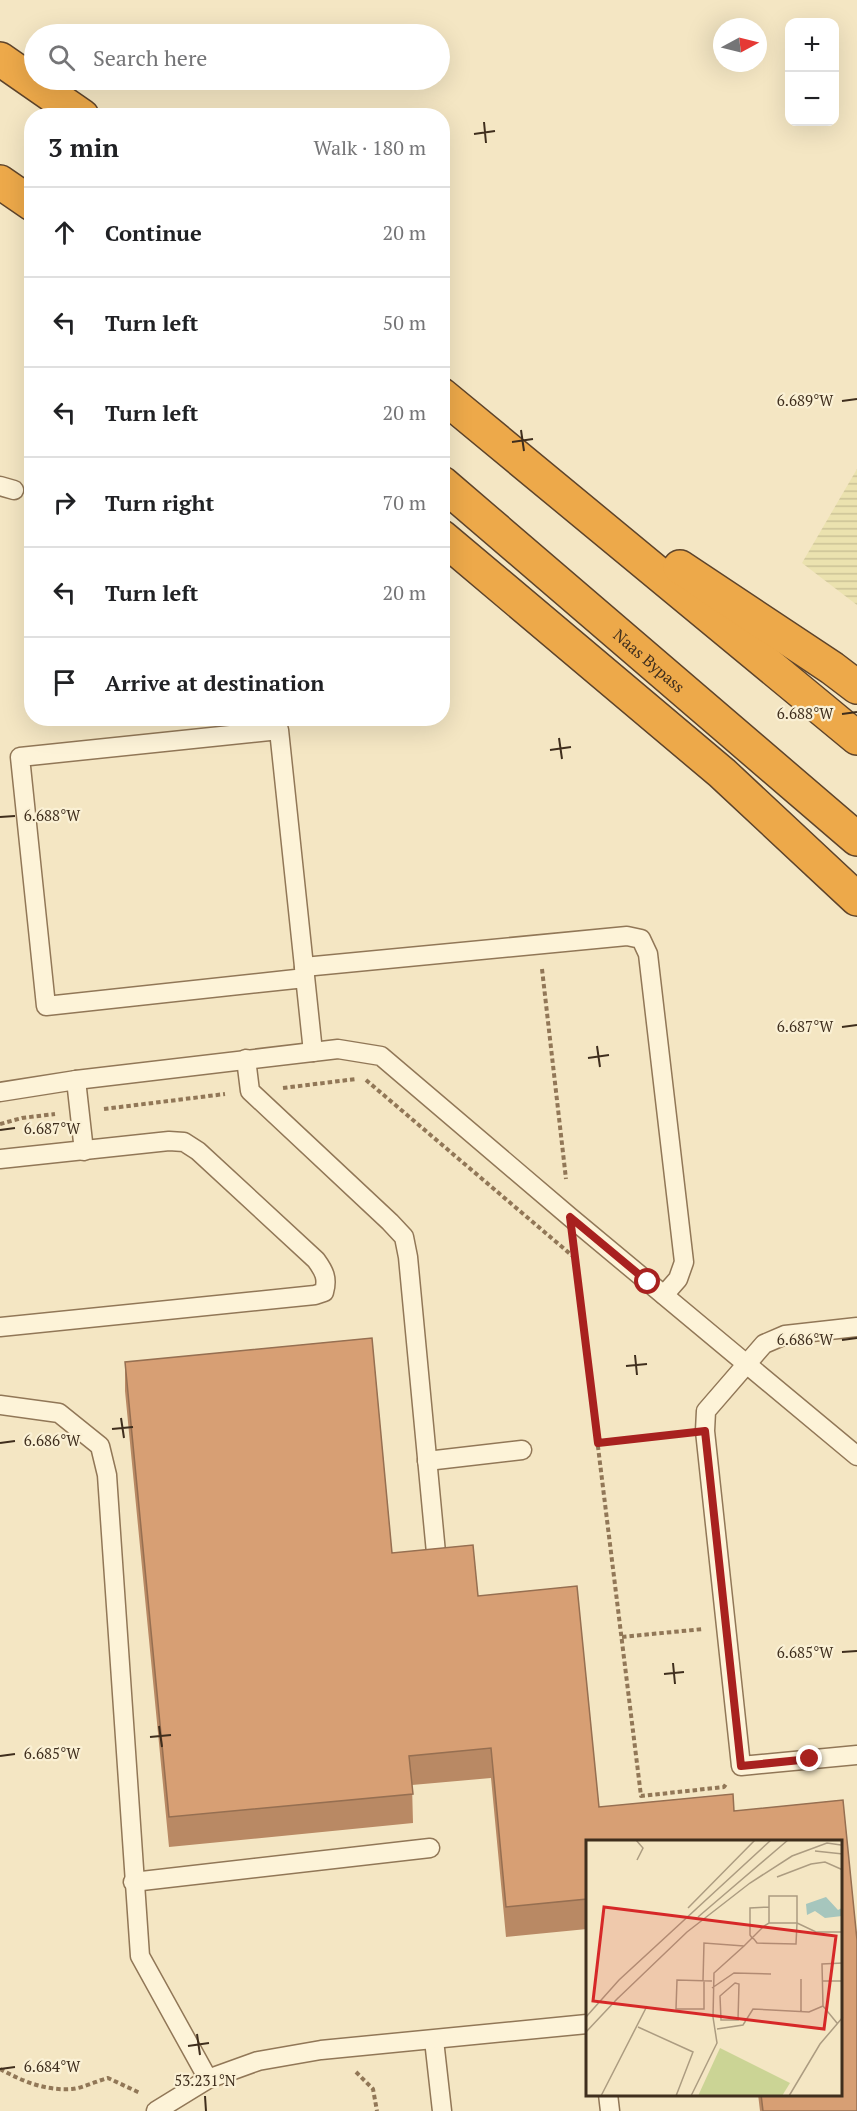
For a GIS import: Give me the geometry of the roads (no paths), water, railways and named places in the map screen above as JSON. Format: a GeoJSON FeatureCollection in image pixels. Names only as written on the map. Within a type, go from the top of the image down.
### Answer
{"type":"FeatureCollection","features":[{"type":"Feature","properties":{"kind":"highway"},"geometry":{"type":"LineString","coordinates":[[0,59],[24,76]]}},
{"type":"Feature","properties":{"kind":"highway"},"geometry":{"type":"LineString","coordinates":[[45,90],[70,108]]}},
{"type":"Feature","properties":{"kind":"highway"},"geometry":{"type":"LineString","coordinates":[[450,402],[857,738]]}},
{"type":"Feature","properties":{"kind":"highway"},"geometry":{"type":"LineString","coordinates":[[531,468],[832,668],[857,687]]}},
{"type":"Feature","properties":{"kind":"highway","name":"Naas Bypass"},"geometry":{"type":"LineString","coordinates":[[450,490],[857,839]]}},
{"type":"Feature","properties":{"kind":"highway"},"geometry":{"type":"LineString","coordinates":[[450,544],[722,773],[857,899]]}},
{"type":"Feature","properties":{"kind":"lane"},"geometry":{"type":"LineString","coordinates":[[313,1052],[304,972],[279,730],[20,757],[46,1006],[304,972],[539,945],[627,936],[641,939],[648,954],[684,1262],[678,1279],[664,1295]]}},
{"type":"Feature","properties":{"kind":"lane"},"geometry":{"type":"LineString","coordinates":[[0,1092],[76,1080],[338,1049],[381,1056],[857,1456]]}},
{"type":"Feature","properties":{"kind":"lane"},"geometry":{"type":"LineString","coordinates":[[246,1059],[250,1091],[404,1237],[408,1257],[438,1575]]}},
{"type":"Feature","properties":{"kind":"lane"},"geometry":{"type":"LineString","coordinates":[[76,1080],[84,1150]]}},
{"type":"Feature","properties":{"kind":"lane"},"geometry":{"type":"LineString","coordinates":[[0,1159],[169,1141],[184,1142],[198,1151],[316,1260],[324,1271],[327,1283],[324,1292],[315,1295],[0,1327]]}},
{"type":"Feature","properties":{"kind":"lane"},"geometry":{"type":"LineString","coordinates":[[857,1327],[785,1335],[764,1344],[706,1412],[705,1431],[741,1766],[857,1755]]}},
{"type":"Feature","properties":{"kind":"lane"},"geometry":{"type":"LineString","coordinates":[[0,1405],[59,1413],[100,1446],[107,1475],[140,1956],[208,2079]]}},
{"type":"Feature","properties":{"kind":"lane"},"geometry":{"type":"LineString","coordinates":[[427,1461],[522,1450]]}},
{"type":"Feature","properties":{"kind":"lane"},"geometry":{"type":"LineString","coordinates":[[134,1882],[430,1848]]}},
{"type":"Feature","properties":{"kind":"lane"},"geometry":{"type":"LineString","coordinates":[[159,2108],[208,2079],[258,2061],[345,2048],[586,2024]]}},
{"type":"Feature","properties":{"kind":"lane"},"geometry":{"type":"LineString","coordinates":[[434,2040],[442,2111]]}},
{"type":"Feature","properties":{"kind":"lane"},"geometry":{"type":"LineString","coordinates":[[608,2096],[610,2111]]}}]}
